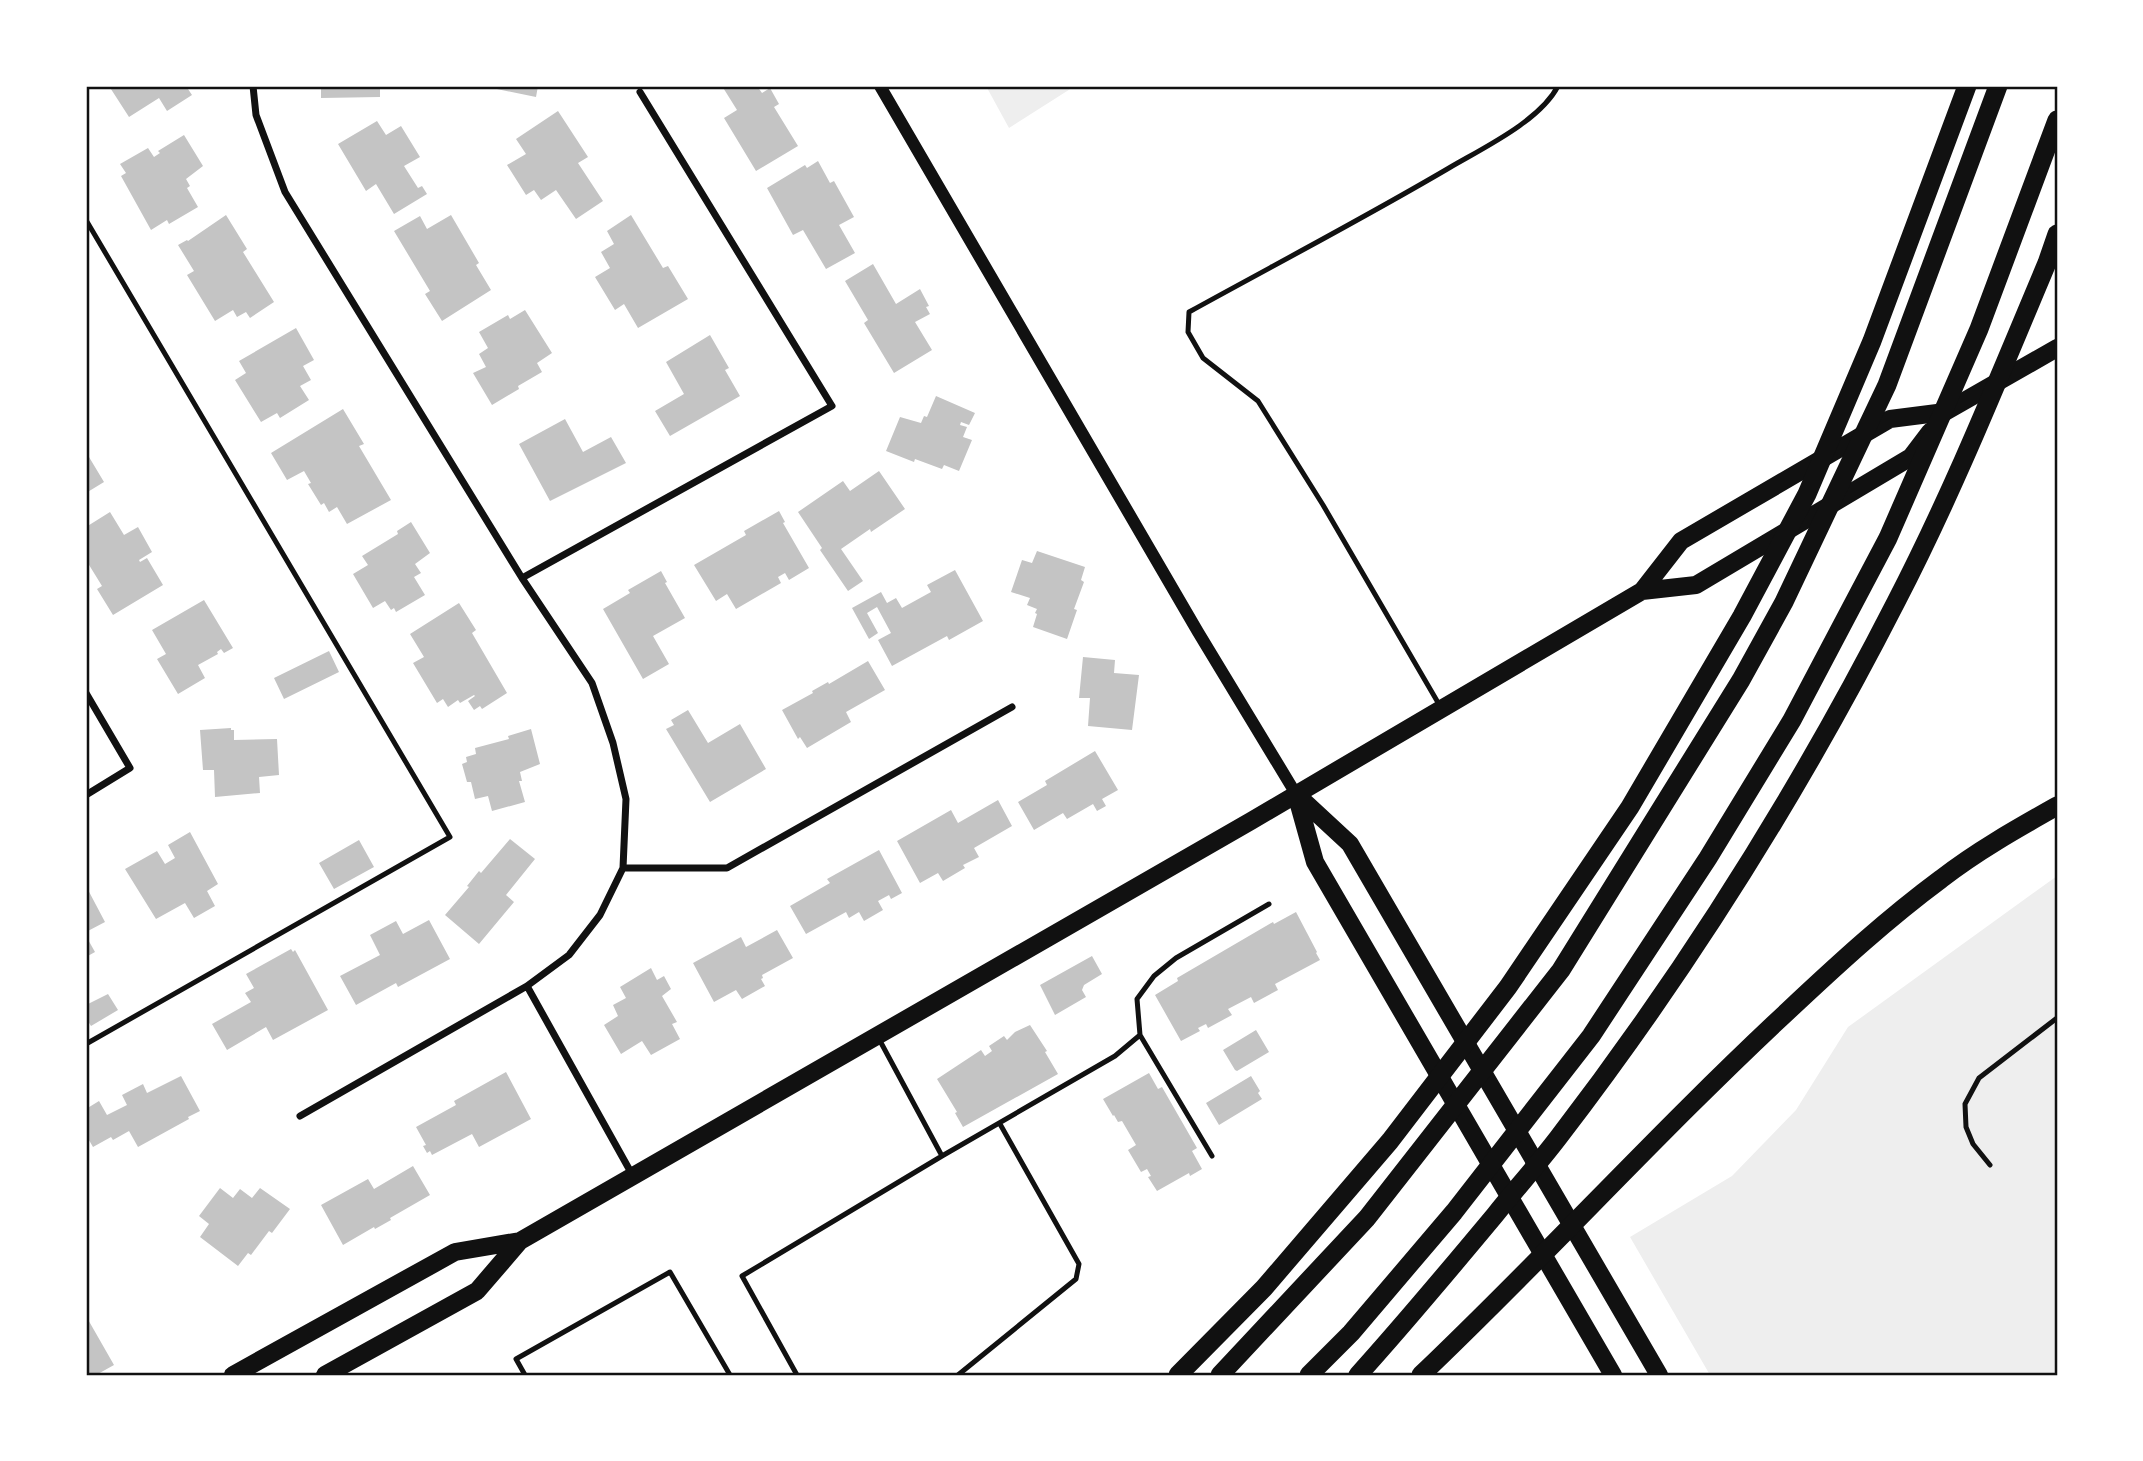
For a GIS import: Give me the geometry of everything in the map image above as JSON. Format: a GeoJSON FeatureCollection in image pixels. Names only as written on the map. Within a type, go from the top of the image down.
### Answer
{"type":"FeatureCollection","features":[{"type":"Feature","properties":{"kind":"highway"},"geometry":{"type":"LineString","coordinates":[[1178,1375],[1264,1288],[1390,1141],[1508,987],[1630,807],[1742,616],[1807,494],[1872,341],[1967,86]]}},
{"type":"Feature","properties":{"kind":"highway"},"geometry":{"type":"LineString","coordinates":[[1220,1375],[1367,1219],[1561,970],[1741,680],[1784,602],[1887,385],[1998,86]]}},
{"type":"Feature","properties":{"kind":"highway"},"geometry":{"type":"LineString","coordinates":[[1308,1375],[1351,1333],[1454,1212],[1591,1036],[1708,858],[1792,720],[1888,538],[1979,329],[2057,120]]}},
{"type":"Feature","properties":{"kind":"highway"},"geometry":{"type":"LineString","coordinates":[[1357,1375],[1416,1311],[1558,1139],[1656,1004],[1742,874],[1822,741],[1897,601],[1947,499],[2057,234]]}},
{"type":"Feature","properties":{"kind":"highway"},"geometry":{"type":"LineString","coordinates":[[1421,1375],[1490,1310],[1741,1054],[1857,947],[1943,877],[2004,836],[2057,806]]}},
{"type":"Feature","properties":{"kind":"main road"},"geometry":{"type":"LineString","coordinates":[[325,1375],[477,1291],[520,1241],[1296,794],[1642,591],[1681,541],[1890,419],[1945,412],[2057,348]]}},
{"type":"Feature","properties":{"kind":"main road"},"geometry":{"type":"LineString","coordinates":[[1642,591],[1696,585],[1911,457],[1945,412]]}},
{"type":"Feature","properties":{"kind":"main road"},"geometry":{"type":"LineString","coordinates":[[1296,794],[1350,844],[1659,1375]]}},
{"type":"Feature","properties":{"kind":"main road"},"geometry":{"type":"LineString","coordinates":[[1296,794],[1315,862],[1613,1375]]}},
{"type":"Feature","properties":{"kind":"main road"},"geometry":{"type":"LineString","coordinates":[[233,1375],[454,1252],[520,1241]]}},
{"type":"Feature","properties":{"kind":"street"},"geometry":{"type":"LineString","coordinates":[[253,86],[256,115],[285,192],[522,578],[593,683],[613,743],[626,799],[623,868],[600,915],[569,955],[527,986],[300,1116]]}},
{"type":"Feature","properties":{"kind":"street"},"geometry":{"type":"LineString","coordinates":[[880,86],[1191,620],[1296,794]]}},
{"type":"Feature","properties":{"kind":"street"},"geometry":{"type":"LineString","coordinates":[[522,578],[832,407],[639,92]]}},
{"type":"Feature","properties":{"kind":"street"},"geometry":{"type":"LineString","coordinates":[[86,693],[130,768],[86,795]]}},
{"type":"Feature","properties":{"kind":"street"},"geometry":{"type":"LineString","coordinates":[[623,868],[727,868],[1012,707]]}},
{"type":"Feature","properties":{"kind":"street"},"geometry":{"type":"LineString","coordinates":[[527,986],[633,1177]]}},
{"type":"Feature","properties":{"kind":"lane"},"geometry":{"type":"LineString","coordinates":[[1441,709],[1323,505],[1258,401],[1203,358],[1188,332],[1189,312],[1404,194],[1519,126],[1553,96],[1558,86]]}},
{"type":"Feature","properties":{"kind":"lane"},"geometry":{"type":"LineString","coordinates":[[86,220],[450,837],[86,1044]]}},
{"type":"Feature","properties":{"kind":"lane"},"geometry":{"type":"LineString","coordinates":[[1212,1157],[1140,1035],[1137,999],[1154,976],[1176,958],[1269,904]]}},
{"type":"Feature","properties":{"kind":"lane"},"geometry":{"type":"LineString","coordinates":[[1990,1165],[1973,1144],[1966,1127],[1965,1104],[1979,1078],[2057,1018]]}},
{"type":"Feature","properties":{"kind":"lane"},"geometry":{"type":"LineString","coordinates":[[797,1375],[742,1276],[1115,1056],[1140,1035]]}},
{"type":"Feature","properties":{"kind":"lane"},"geometry":{"type":"LineString","coordinates":[[877,1036],[942,1156]]}},
{"type":"Feature","properties":{"kind":"lane"},"geometry":{"type":"LineString","coordinates":[[958,1375],[1076,1279],[1079,1264],[1000,1124]]}},
{"type":"Feature","properties":{"kind":"lane"},"geometry":{"type":"LineString","coordinates":[[526,1375],[516,1359],[670,1272],[730,1375]]}},
{"type":"Feature","properties":{"kind":"shaded area"},"geometry":{"type":"Polygon","coordinates":[[[986,86],[1075,86],[1009,128],[986,86]]]}},
{"type":"Feature","properties":{"kind":"shaded area"},"geometry":{"type":"Polygon","coordinates":[[[2057,876],[2057,1375],[1710,1375],[1630,1237],[1732,1176],[1796,1110],[1848,1027],[2057,876]]]}},
{"type":"Feature","properties":{"kind":"building"},"geometry":{"type":"Polygon","coordinates":[[[109,86],[186,86],[192,95],[167,111],[159,98],[129,117],[109,86]]]}},
{"type":"Feature","properties":{"kind":"building"},"geometry":{"type":"Polygon","coordinates":[[[321,86],[380,86],[380,97],[321,98],[321,86]]]}},
{"type":"Feature","properties":{"kind":"building"},"geometry":{"type":"Polygon","coordinates":[[[538,86],[536,97],[492,88],[538,86]]]}},
{"type":"Feature","properties":{"kind":"building"},"geometry":{"type":"Polygon","coordinates":[[[722,86],[757,86],[762,93],[770,88],[779,104],[774,107],[798,146],[756,171],[724,118],[737,110],[722,86]]]}},
{"type":"Feature","properties":{"kind":"building"},"geometry":{"type":"Polygon","coordinates":[[[558,111],[588,157],[578,163],[603,201],[576,219],[556,190],[541,200],[534,190],[526,195],[507,165],[526,154],[516,139],[558,111]]]}},
{"type":"Feature","properties":{"kind":"building"},"geometry":{"type":"Polygon","coordinates":[[[377,121],[386,135],[401,126],[420,157],[404,166],[418,188],[422,186],[427,194],[394,214],[376,184],[366,191],[338,144],[377,121]]]}},
{"type":"Feature","properties":{"kind":"building"},"geometry":{"type":"Polygon","coordinates":[[[184,135],[203,166],[186,179],[190,186],[187,188],[198,207],[169,224],[167,220],[151,230],[121,176],[126,173],[120,164],[148,148],[154,157],[160,153],[158,151],[184,135]]]}},
{"type":"Feature","properties":{"kind":"building"},"geometry":{"type":"Polygon","coordinates":[[[818,161],[830,183],[834,181],[854,217],[839,225],[855,253],[826,269],[803,230],[793,235],[767,188],[805,165],[807,168],[818,161]]]}},
{"type":"Feature","properties":{"kind":"building"},"geometry":{"type":"Polygon","coordinates":[[[226,215],[247,249],[243,252],[274,302],[250,318],[246,312],[237,317],[233,310],[215,321],[187,275],[194,271],[178,245],[226,215]]]}},
{"type":"Feature","properties":{"kind":"building"},"geometry":{"type":"Polygon","coordinates":[[[451,215],[479,263],[476,265],[491,290],[442,321],[425,294],[430,291],[394,231],[420,216],[427,229],[451,215]]]}},
{"type":"Feature","properties":{"kind":"building"},"geometry":{"type":"Polygon","coordinates":[[[631,215],[663,268],[668,266],[688,299],[638,328],[624,304],[615,310],[595,277],[610,268],[601,252],[614,244],[607,231],[631,215]]]}},
{"type":"Feature","properties":{"kind":"building"},"geometry":{"type":"Polygon","coordinates":[[[873,264],[896,304],[920,289],[929,306],[926,307],[930,314],[915,322],[932,350],[894,373],[864,323],[868,320],[845,281],[873,264]]]}},
{"type":"Feature","properties":{"kind":"building"},"geometry":{"type":"Polygon","coordinates":[[[525,310],[552,353],[537,363],[542,372],[492,405],[473,373],[486,367],[479,354],[488,348],[479,332],[508,315],[510,319],[525,310]]]}},
{"type":"Feature","properties":{"kind":"building"},"geometry":{"type":"Polygon","coordinates":[[[296,328],[314,360],[303,366],[311,380],[300,386],[309,400],[280,418],[277,413],[261,422],[235,380],[246,373],[239,361],[296,328]]]}},
{"type":"Feature","properties":{"kind":"building"},"geometry":{"type":"Polygon","coordinates":[[[710,335],[729,368],[725,370],[740,396],[670,436],[655,411],[684,394],[666,362],[710,335]]]}},
{"type":"Feature","properties":{"kind":"building"},"geometry":{"type":"Polygon","coordinates":[[[936,396],[975,413],[969,425],[961,422],[960,425],[967,427],[963,437],[972,440],[959,471],[944,465],[942,469],[915,459],[914,462],[886,451],[900,417],[921,423],[924,416],[927,417],[936,396]]]}},
{"type":"Feature","properties":{"kind":"building"},"geometry":{"type":"Polygon","coordinates":[[[343,409],[364,444],[359,446],[391,500],[347,524],[337,507],[329,512],[324,503],[321,505],[308,484],[311,483],[304,471],[287,480],[271,453],[343,409]]]}},
{"type":"Feature","properties":{"kind":"building"},"geometry":{"type":"Polygon","coordinates":[[[565,419],[583,452],[611,437],[626,463],[550,501],[519,444],[565,419]]]}},
{"type":"Feature","properties":{"kind":"building"},"geometry":{"type":"Polygon","coordinates":[[[86,452],[104,482],[86,493],[86,452]]]}},
{"type":"Feature","properties":{"kind":"building"},"geometry":{"type":"Polygon","coordinates":[[[879,471],[905,509],[841,549],[863,581],[848,591],[798,512],[843,481],[850,491],[879,471]]]}},
{"type":"Feature","properties":{"kind":"building"},"geometry":{"type":"Polygon","coordinates":[[[779,511],[809,568],[789,580],[785,573],[778,577],[781,583],[736,609],[727,594],[716,601],[694,565],[746,535],[744,531],[779,511]]]}},
{"type":"Feature","properties":{"kind":"building"},"geometry":{"type":"Polygon","coordinates":[[[110,512],[124,535],[138,527],[152,552],[139,560],[140,562],[147,558],[163,585],[113,615],[97,589],[102,586],[86,560],[86,527],[110,512]]]}},
{"type":"Feature","properties":{"kind":"building"},"geometry":{"type":"Polygon","coordinates":[[[411,522],[430,553],[415,564],[421,573],[414,577],[425,595],[396,612],[394,608],[391,610],[385,601],[373,608],[353,574],[368,565],[362,556],[398,534],[397,531],[411,522]]]}},
{"type":"Feature","properties":{"kind":"building"},"geometry":{"type":"Polygon","coordinates":[[[1037,551],[1085,567],[1081,580],[1084,582],[1074,609],[1077,610],[1067,639],[1033,627],[1037,609],[1027,605],[1030,598],[1011,592],[1022,560],[1032,563],[1037,551]]]}},
{"type":"Feature","properties":{"kind":"building"},"geometry":{"type":"Polygon","coordinates":[[[955,570],[983,621],[949,640],[947,636],[892,666],[878,640],[891,633],[877,607],[867,613],[878,633],[869,639],[852,608],[881,592],[887,603],[896,598],[902,608],[931,592],[927,585],[955,570]]]}},
{"type":"Feature","properties":{"kind":"building"},"geometry":{"type":"Polygon","coordinates":[[[661,571],[685,618],[653,636],[669,664],[643,679],[603,609],[630,593],[628,590],[661,571]]]}},
{"type":"Feature","properties":{"kind":"building"},"geometry":{"type":"Polygon","coordinates":[[[204,600],[233,648],[224,653],[221,649],[218,654],[198,665],[205,678],[178,694],[157,659],[166,654],[152,630],[204,600]]]}},
{"type":"Feature","properties":{"kind":"building"},"geometry":{"type":"Polygon","coordinates":[[[459,603],[476,630],[472,633],[507,693],[482,709],[480,706],[474,710],[468,701],[474,695],[460,703],[458,700],[448,707],[443,699],[437,703],[413,663],[424,657],[410,634],[459,603]]]}},
{"type":"Feature","properties":{"kind":"building"},"geometry":{"type":"Polygon","coordinates":[[[329,651],[339,672],[284,699],[274,678],[329,651]]]}},
{"type":"Feature","properties":{"kind":"building"},"geometry":{"type":"Polygon","coordinates":[[[1083,657],[1115,660],[1114,673],[1139,675],[1132,730],[1088,726],[1090,698],[1079,698],[1083,657]]]}},
{"type":"Feature","properties":{"kind":"building"},"geometry":{"type":"Polygon","coordinates":[[[868,661],[885,690],[846,712],[851,722],[807,748],[800,737],[798,739],[782,710],[868,661]]]}},
{"type":"Feature","properties":{"kind":"building"},"geometry":{"type":"Polygon","coordinates":[[[688,710],[708,743],[740,724],[766,769],[710,802],[666,729],[674,725],[671,720],[688,710]]]}},
{"type":"Feature","properties":{"kind":"building"},"geometry":{"type":"Polygon","coordinates":[[[531,729],[540,764],[520,772],[522,781],[519,781],[525,802],[492,811],[488,796],[475,799],[471,782],[467,782],[462,764],[467,762],[466,757],[476,754],[475,748],[509,739],[508,736],[531,729]]]}},
{"type":"Feature","properties":{"kind":"building"},"geometry":{"type":"Polygon","coordinates":[[[200,730],[234,730],[234,740],[277,739],[279,775],[259,777],[260,793],[215,797],[214,770],[203,770],[200,730]]]}},
{"type":"Feature","properties":{"kind":"building"},"geometry":{"type":"Polygon","coordinates":[[[1095,751],[1118,790],[1102,799],[1106,806],[1097,811],[1093,804],[1067,819],[1063,813],[1034,830],[1018,802],[1047,785],[1045,781],[1095,751]]]}},
{"type":"Feature","properties":{"kind":"building"},"geometry":{"type":"Polygon","coordinates":[[[998,800],[1012,826],[974,848],[979,857],[963,865],[965,868],[943,881],[938,873],[920,883],[897,841],[951,810],[958,823],[998,800]]]}},
{"type":"Feature","properties":{"kind":"building"},"geometry":{"type":"Polygon","coordinates":[[[190,832],[218,884],[207,891],[215,906],[194,918],[185,903],[156,919],[125,869],[157,851],[165,864],[175,858],[168,845],[190,832]]]}},
{"type":"Feature","properties":{"kind":"building"},"geometry":{"type":"Polygon","coordinates":[[[510,839],[535,859],[506,895],[514,902],[479,944],[445,915],[479,871],[481,873],[510,839]]]}},
{"type":"Feature","properties":{"kind":"building"},"geometry":{"type":"Polygon","coordinates":[[[359,840],[374,867],[334,889],[319,863],[359,840]]]}},
{"type":"Feature","properties":{"kind":"building"},"geometry":{"type":"Polygon","coordinates":[[[879,850],[902,893],[891,899],[889,895],[878,901],[883,910],[864,921],[859,912],[849,918],[846,912],[806,934],[790,906],[830,883],[827,879],[879,850]]]}},
{"type":"Feature","properties":{"kind":"building"},"geometry":{"type":"Polygon","coordinates":[[[86,886],[105,922],[86,932],[86,886]]]}},
{"type":"Feature","properties":{"kind":"building"},"geometry":{"type":"Polygon","coordinates":[[[1296,912],[1320,960],[1275,984],[1278,990],[1254,1003],[1251,997],[1228,1009],[1232,1015],[1208,1028],[1206,1024],[1198,1028],[1200,1031],[1181,1041],[1155,995],[1178,981],[1177,978],[1273,922],[1274,924],[1296,912]]]}},
{"type":"Feature","properties":{"kind":"building"},"geometry":{"type":"Polygon","coordinates":[[[429,920],[450,959],[398,987],[396,983],[356,1005],[340,976],[380,955],[370,935],[396,921],[403,934],[429,920]]]}},
{"type":"Feature","properties":{"kind":"building"},"geometry":{"type":"Polygon","coordinates":[[[777,930],[793,958],[762,975],[765,986],[742,999],[736,990],[714,1002],[693,963],[741,937],[746,947],[777,930]]]}},
{"type":"Feature","properties":{"kind":"building"},"geometry":{"type":"Polygon","coordinates":[[[86,936],[95,952],[86,957],[86,936]]]}},
{"type":"Feature","properties":{"kind":"building"},"geometry":{"type":"Polygon","coordinates":[[[291,949],[293,952],[295,950],[328,1010],[273,1040],[266,1027],[227,1050],[212,1024],[251,1002],[245,993],[254,988],[246,974],[291,949]]]}},
{"type":"Feature","properties":{"kind":"building"},"geometry":{"type":"Polygon","coordinates":[[[1092,956],[1102,974],[1084,985],[1082,990],[1086,997],[1055,1015],[1040,985],[1092,956]]]}},
{"type":"Feature","properties":{"kind":"building"},"geometry":{"type":"Polygon","coordinates":[[[651,968],[657,980],[664,976],[671,989],[662,996],[677,1022],[672,1024],[680,1039],[651,1055],[642,1041],[621,1054],[604,1025],[618,1016],[613,1005],[626,998],[620,987],[651,968]]]}},
{"type":"Feature","properties":{"kind":"building"},"geometry":{"type":"Polygon","coordinates":[[[108,994],[118,1010],[91,1026],[86,1018],[86,1005],[108,994]]]}},
{"type":"Feature","properties":{"kind":"building"},"geometry":{"type":"Polygon","coordinates":[[[1030,1025],[1058,1074],[963,1127],[937,1079],[981,1050],[985,1056],[992,1051],[989,1046],[1004,1036],[1007,1040],[1015,1032],[1030,1025]]]}},
{"type":"Feature","properties":{"kind":"building"},"geometry":{"type":"Polygon","coordinates":[[[1256,1030],[1269,1052],[1237,1071],[1223,1050],[1256,1030]]]}},
{"type":"Feature","properties":{"kind":"building"},"geometry":{"type":"Polygon","coordinates":[[[506,1072],[531,1119],[479,1147],[472,1134],[432,1155],[430,1151],[427,1153],[423,1146],[426,1145],[416,1127],[456,1105],[454,1101],[506,1072]]]}},
{"type":"Feature","properties":{"kind":"building"},"geometry":{"type":"Polygon","coordinates":[[[1149,1073],[1158,1089],[1162,1087],[1197,1148],[1192,1151],[1202,1169],[1190,1176],[1189,1173],[1157,1191],[1148,1177],[1151,1176],[1147,1169],[1141,1172],[1128,1150],[1136,1145],[1122,1121],[1118,1122],[1103,1099],[1149,1073]]]}},
{"type":"Feature","properties":{"kind":"building"},"geometry":{"type":"Polygon","coordinates":[[[181,1076],[200,1111],[138,1147],[129,1131],[93,1147],[86,1135],[86,1109],[99,1101],[107,1115],[127,1105],[122,1095],[143,1084],[147,1093],[181,1076]]]}},
{"type":"Feature","properties":{"kind":"building"},"geometry":{"type":"Polygon","coordinates":[[[1251,1076],[1262,1099],[1219,1125],[1206,1103],[1251,1076]]]}},
{"type":"Feature","properties":{"kind":"building"},"geometry":{"type":"Polygon","coordinates":[[[413,1166],[430,1195],[390,1218],[391,1220],[343,1245],[321,1205],[368,1179],[374,1189],[413,1166]]]}},
{"type":"Feature","properties":{"kind":"building"},"geometry":{"type":"Polygon","coordinates":[[[220,1188],[233,1198],[240,1189],[252,1198],[260,1188],[290,1209],[272,1233],[269,1231],[251,1255],[248,1253],[238,1266],[200,1237],[209,1224],[199,1216],[220,1188]]]}},
{"type":"Feature","properties":{"kind":"building"},"geometry":{"type":"Polygon","coordinates":[[[86,1316],[114,1365],[96,1375],[86,1375],[86,1316]]]}}]}
